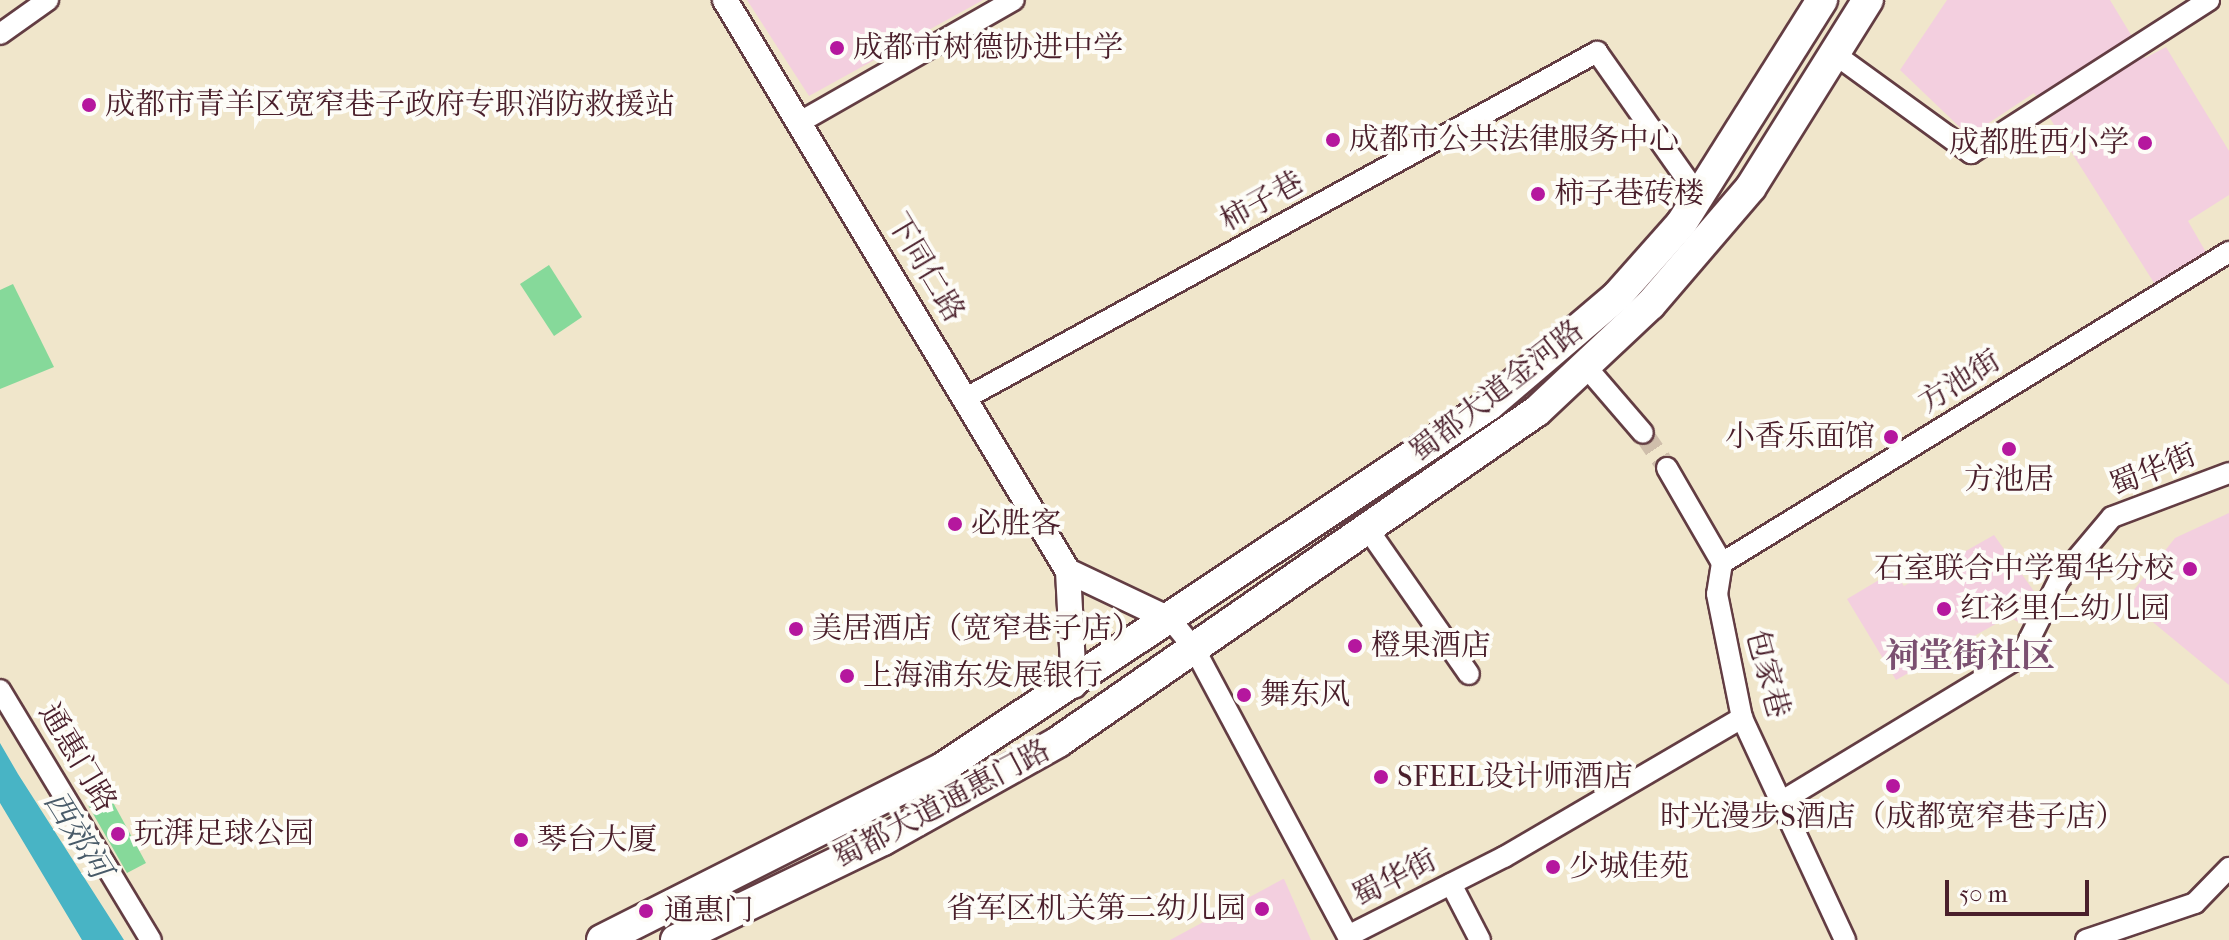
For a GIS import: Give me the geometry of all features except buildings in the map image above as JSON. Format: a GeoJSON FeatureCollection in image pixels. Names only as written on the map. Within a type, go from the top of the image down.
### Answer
{"type":"FeatureCollection","features":[{"type":"Feature","properties":{"kind":"main road","name":"蜀都大道金河路"},"geometry":{"type":"LineString","coordinates":[[1074,686],[1545,361],[1617,296],[1700,198],[1822,0]]}},
{"type":"Feature","properties":{"kind":"main road","name":"蜀都大道金河路"},"geometry":{"type":"LineString","coordinates":[[1194,648],[1588,369],[1751,187],[1868,0]]}},
{"type":"Feature","properties":{"kind":"main road"},"geometry":{"type":"LineString","coordinates":[[1094,718],[1171,620]]}},
{"type":"Feature","properties":{"kind":"main road","name":"蜀都大道通惠门路"},"geometry":{"type":"LineString","coordinates":[[676,940],[986,785],[1094,718],[1194,648]]}},
{"type":"Feature","properties":{"kind":"main road","name":"蜀都大道通惠门路"},"geometry":{"type":"LineString","coordinates":[[602,940],[944,767],[1074,686]]}},
{"type":"Feature","properties":{"kind":"street"},"geometry":{"type":"LineString","coordinates":[[0,34],[48,0]]}},
{"type":"Feature","properties":{"kind":"street","name":"下同仁路"},"geometry":{"type":"LineString","coordinates":[[725,0],[1068,571],[1074,686]]}},
{"type":"Feature","properties":{"kind":"street"},"geometry":{"type":"LineString","coordinates":[[800,122],[1014,0]]}},
{"type":"Feature","properties":{"kind":"street"},"geometry":{"type":"LineString","coordinates":[[1836,55],[1971,153],[2209,0]]}},
{"type":"Feature","properties":{"kind":"street","name":"柿子巷"},"geometry":{"type":"LineString","coordinates":[[966,398],[1597,52],[1700,198]]}},
{"type":"Feature","properties":{"kind":"street","name":"方池街"},"geometry":{"type":"LineString","coordinates":[[1722,563],[2229,252]]}},
{"type":"Feature","properties":{"kind":"street"},"geometry":{"type":"LineString","coordinates":[[1588,369],[1643,433]]}},
{"type":"Feature","properties":{"kind":"street"},"geometry":{"type":"LineString","coordinates":[[1667,468],[1722,563]]}},
{"type":"Feature","properties":{"kind":"street","name":"蜀华街"},"geometry":{"type":"LineString","coordinates":[[1782,801],[2021,656],[2059,580],[2112,517],[2229,473]]}},
{"type":"Feature","properties":{"kind":"street"},"geometry":{"type":"LineString","coordinates":[[1367,528],[1469,674]]}},
{"type":"Feature","properties":{"kind":"street","name":"包家巷"},"geometry":{"type":"LineString","coordinates":[[1722,563],[1717,594],[1742,718],[1845,940]]}},
{"type":"Feature","properties":{"kind":"street"},"geometry":{"type":"LineString","coordinates":[[1068,571],[1171,620]]}},
{"type":"Feature","properties":{"kind":"street","name":"蜀华街"},"geometry":{"type":"LineString","coordinates":[[1171,620],[1194,648],[1348,936],[1451,884],[1742,718]]}},
{"type":"Feature","properties":{"kind":"street","name":"通惠门路"},"geometry":{"type":"LineString","coordinates":[[0,690],[151,940]]}},
{"type":"Feature","properties":{"kind":"street"},"geometry":{"type":"LineString","coordinates":[[2086,940],[2195,903],[2229,868]]}},
{"type":"Feature","properties":{"kind":"street"},"geometry":{"type":"LineString","coordinates":[[1451,884],[1480,940]]}},
{"type":"Feature","properties":{"kind":"shaded area","name":"成都市树德协进中学"},"geometry":{"type":"Polygon","coordinates":[[[747,0],[983,0],[809,96],[747,0]]]}},
{"type":"Feature","properties":{"kind":"shaded area","name":"成都胜西小学"},"geometry":{"type":"Polygon","coordinates":[[[1947,0],[2110,0],[2145,58],[2166,47],[2229,151],[2229,195],[2188,221],[2207,254],[2156,286],[2034,93],[1969,136],[1900,70],[1947,0]]]}},
{"type":"Feature","properties":{"kind":"shaded area","name":"石室联合中学蜀华分校"},"geometry":{"type":"Polygon","coordinates":[[[2229,513],[2229,685],[2126,600],[2175,538],[2229,513]]]}},
{"type":"Feature","properties":{"kind":"shaded area","name":"红衫里仁幼儿园"},"geometry":{"type":"Polygon","coordinates":[[[1994,535],[2041,601],[2025,625],[2008,617],[1896,680],[1847,599],[1894,571],[1904,586],[1994,535]]]}},
{"type":"Feature","properties":{"kind":"shaded area","name":"省军区机关第二幼儿园"},"geometry":{"type":"Polygon","coordinates":[[[1283,879],[1311,940],[1170,940],[1283,879]]]}},
{"type":"Feature","properties":{"kind":"green space"},"geometry":{"type":"Polygon","coordinates":[[[549,265],[582,317],[554,336],[520,284],[549,265]]]}},
{"type":"Feature","properties":{"kind":"green space"},"geometry":{"type":"Polygon","coordinates":[[[13,284],[54,367],[0,389],[0,290],[13,284]]]}},
{"type":"Feature","properties":{"kind":"green space","name":"玩湃足球公园"},"geometry":{"type":"Polygon","coordinates":[[[109,795],[146,863],[127,873],[88,805],[109,795]]]}},
{"type":"Feature","properties":{"kind":"water"},"geometry":{"type":"Polygon","coordinates":[[[0,743],[124,940],[82,940],[0,803],[0,743]]]}},
{"type":"Feature","properties":{"kind":"tunnel"},"geometry":{"type":"LineString","coordinates":[[1643,433],[1667,468]]}},
{"type":"Feature","properties":{"kind":"place","name":"成都市树德协进中学"},"geometry":{"type":"Point","coordinates":[837,48]}},
{"type":"Feature","properties":{"kind":"place","name":"成都市青羊区宽窄巷子政府专职消防救援站"},"geometry":{"type":"Point","coordinates":[89,105]}},
{"type":"Feature","properties":{"kind":"place","name":"成都市公共法律服务中心"},"geometry":{"type":"Point","coordinates":[1333,140]}},
{"type":"Feature","properties":{"kind":"place","name":"成都胜西小学"},"geometry":{"type":"Point","coordinates":[2145,143]}},
{"type":"Feature","properties":{"kind":"place","name":"柿子巷砖楼"},"geometry":{"type":"Point","coordinates":[1538,194]}},
{"type":"Feature","properties":{"kind":"place","name":"小香乐面馆"},"geometry":{"type":"Point","coordinates":[1891,437]}},
{"type":"Feature","properties":{"kind":"place","name":"方池居"},"geometry":{"type":"Point","coordinates":[2009,449]}},
{"type":"Feature","properties":{"kind":"place","name":"必胜客"},"geometry":{"type":"Point","coordinates":[955,524]}},
{"type":"Feature","properties":{"kind":"place","name":"石室联合中学蜀华分校"},"geometry":{"type":"Point","coordinates":[2190,569]}},
{"type":"Feature","properties":{"kind":"place","name":"红衫里仁幼儿园"},"geometry":{"type":"Point","coordinates":[1944,609]}},
{"type":"Feature","properties":{"kind":"place","name":"美居酒店（宽窄巷子店）"},"geometry":{"type":"Point","coordinates":[796,629]}},
{"type":"Feature","properties":{"kind":"place","name":"橙果酒店"},"geometry":{"type":"Point","coordinates":[1355,646]}},
{"type":"Feature","properties":{"kind":"place","name":"上海浦东发展银行"},"geometry":{"type":"Point","coordinates":[847,676]}},
{"type":"Feature","properties":{"kind":"place","name":"舞东风"},"geometry":{"type":"Point","coordinates":[1244,695]}},
{"type":"Feature","properties":{"kind":"place","name":"SFEEL设计师酒店"},"geometry":{"type":"Point","coordinates":[1381,777]}},
{"type":"Feature","properties":{"kind":"place","name":"时光漫步S酒店（成都宽窄巷子店）"},"geometry":{"type":"Point","coordinates":[1893,786]}},
{"type":"Feature","properties":{"kind":"place","name":"玩湃足球公园"},"geometry":{"type":"Point","coordinates":[118,834]}},
{"type":"Feature","properties":{"kind":"place","name":"琴台大厦"},"geometry":{"type":"Point","coordinates":[521,840]}},
{"type":"Feature","properties":{"kind":"place","name":"少城佳苑"},"geometry":{"type":"Point","coordinates":[1553,867]}},
{"type":"Feature","properties":{"kind":"place","name":"省军区机关第二幼儿园"},"geometry":{"type":"Point","coordinates":[1262,909]}},
{"type":"Feature","properties":{"kind":"place","name":"通惠门"},"geometry":{"type":"Point","coordinates":[646,911]}},
{"type":"Feature","properties":{"kind":"district","name":"祠堂街社区"},"geometry":{"type":"Point","coordinates":[1970,657]}},
{"type":"Feature","properties":{"kind":"water label","name":"西郊河"},"geometry":{"type":"Point","coordinates":[77,835]}}]}
